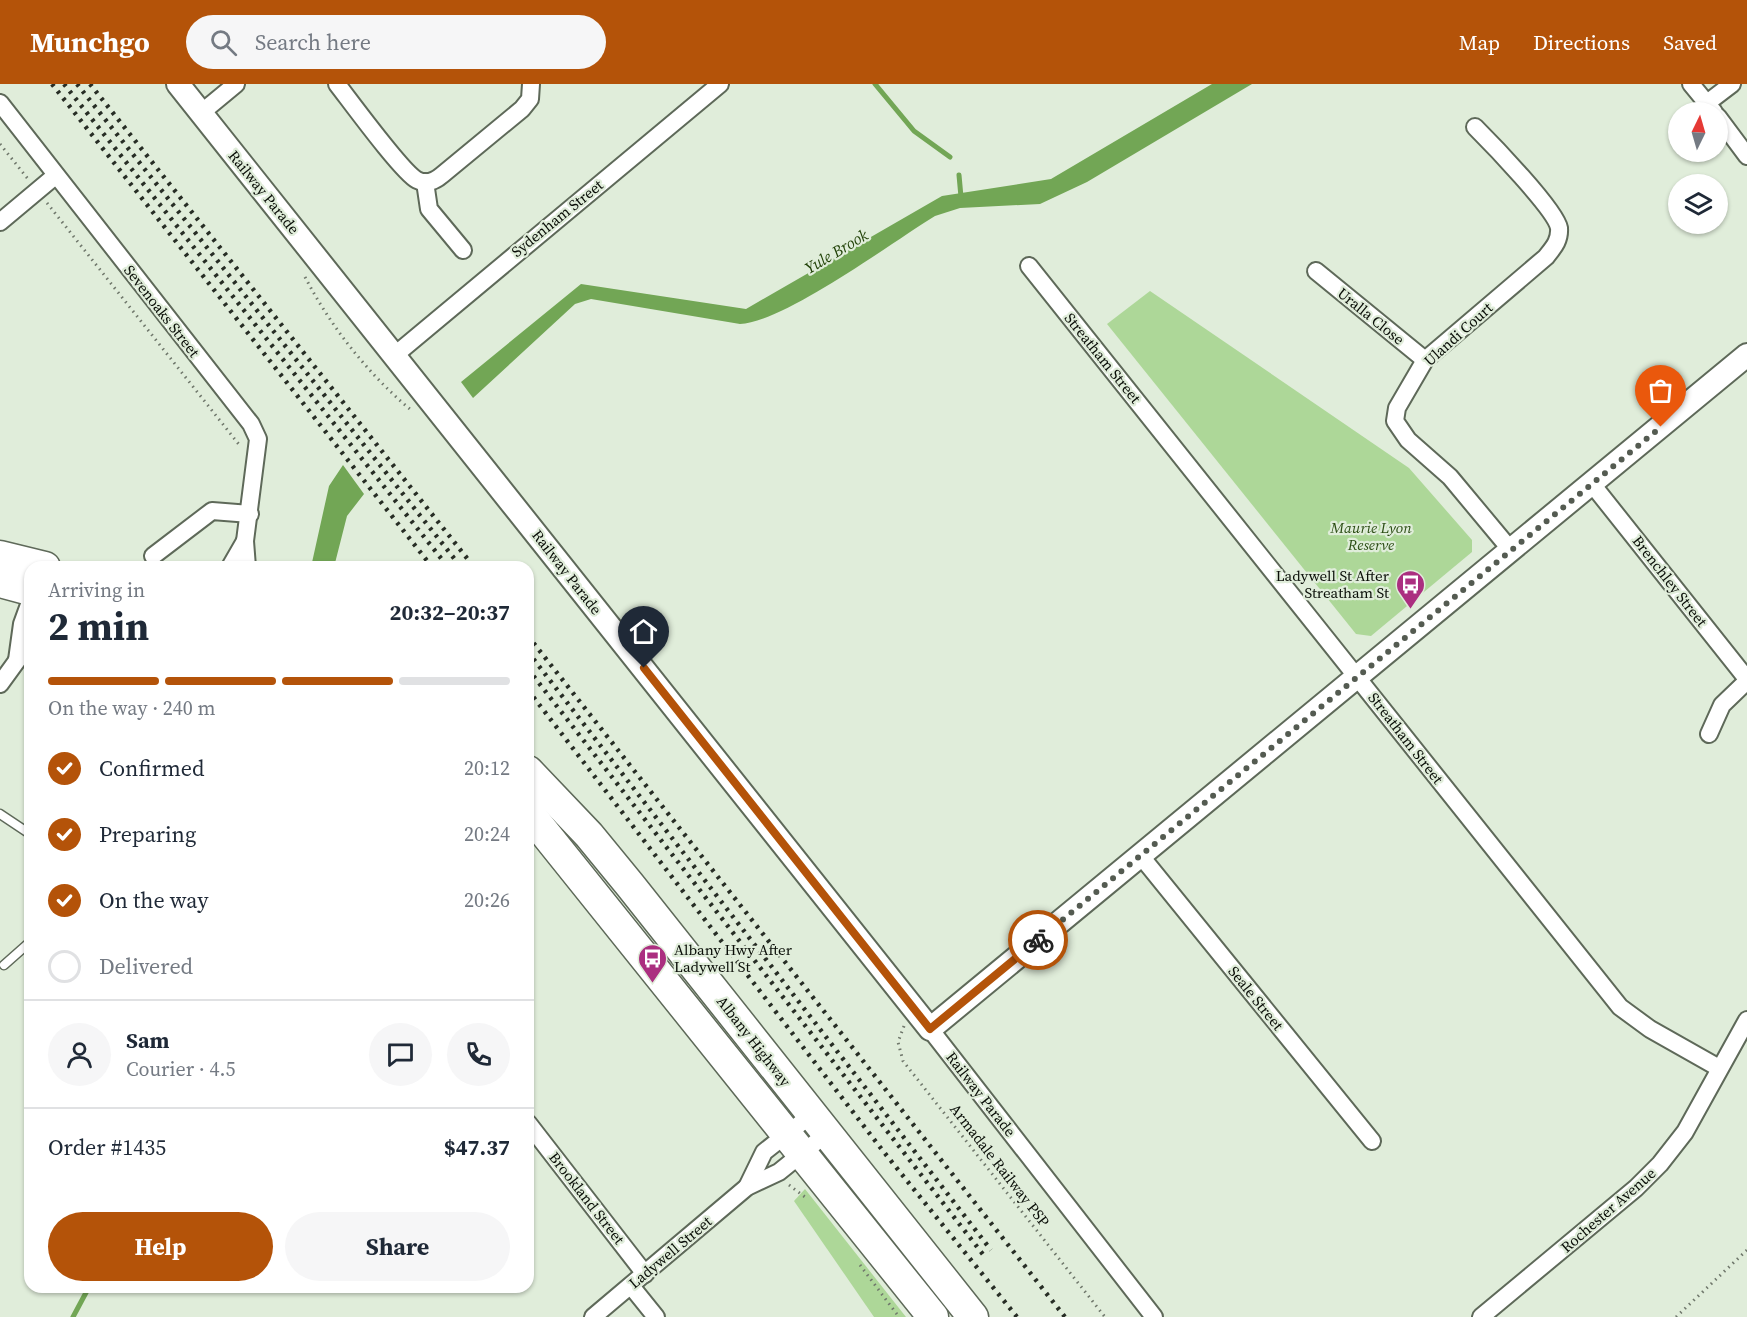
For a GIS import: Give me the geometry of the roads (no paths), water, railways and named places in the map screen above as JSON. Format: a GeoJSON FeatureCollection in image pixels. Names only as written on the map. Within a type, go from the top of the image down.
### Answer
{"type":"FeatureCollection","features":[{"type":"Feature","properties":{"kind":"highway"},"geometry":{"type":"LineString","coordinates":[[0,556],[24,562]]}},
{"type":"Feature","properties":{"kind":"highway"},"geometry":{"type":"LineString","coordinates":[[0,582],[24,588]]}},
{"type":"Feature","properties":{"kind":"highway","name":"Albany Highway"},"geometry":{"type":"LineString","coordinates":[[534,777],[589,835],[973,1317]]}},
{"type":"Feature","properties":{"kind":"highway"},"geometry":{"type":"LineString","coordinates":[[534,820],[933,1317]]}},
{"type":"Feature","properties":{"kind":"street","name":"Railway Parade"},"geometry":{"type":"LineString","coordinates":[[178,84],[930,1029],[1154,1317]]}},
{"type":"Feature","properties":{"kind":"street"},"geometry":{"type":"LineString","coordinates":[[201,113],[236,84]]}},
{"type":"Feature","properties":{"kind":"street"},"geometry":{"type":"LineString","coordinates":[[337,84],[408,173],[425,182],[435,181],[522,109],[537,85]]}},
{"type":"Feature","properties":{"kind":"street","name":"Sydenham Street"},"geometry":{"type":"LineString","coordinates":[[395,355],[720,84]]}},
{"type":"Feature","properties":{"kind":"street"},"geometry":{"type":"LineString","coordinates":[[1691,84],[1706,102]]}},
{"type":"Feature","properties":{"kind":"street"},"geometry":{"type":"LineString","coordinates":[[1719,102],[1732,84]]}},
{"type":"Feature","properties":{"kind":"street","name":"Sevenoaks Street"},"geometry":{"type":"LineString","coordinates":[[0,104],[251,424],[258,439],[245,541],[247,561]]}},
{"type":"Feature","properties":{"kind":"street","name":"Ulandi Court"},"geometry":{"type":"LineString","coordinates":[[1475,127],[1549,212],[1559,227],[1558,242],[1546,257],[1425,360],[1397,408],[1395,421],[1400,431],[1449,477],[1510,549]]}},
{"type":"Feature","properties":{"kind":"street"},"geometry":{"type":"LineString","coordinates":[[1728,131],[1747,156]]}},
{"type":"Feature","properties":{"kind":"street"},"geometry":{"type":"LineString","coordinates":[[0,222],[55,176]]}},
{"type":"Feature","properties":{"kind":"street"},"geometry":{"type":"LineString","coordinates":[[425,182],[429,209],[463,250]]}},
{"type":"Feature","properties":{"kind":"street","name":"Streatham Street"},"geometry":{"type":"LineString","coordinates":[[1029,266],[1620,1007],[1650,1029],[1719,1068]]}},
{"type":"Feature","properties":{"kind":"street","name":"Uralla Close"},"geometry":{"type":"LineString","coordinates":[[1316,271],[1425,360]]}},
{"type":"Feature","properties":{"kind":"street"},"geometry":{"type":"LineString","coordinates":[[930,1029],[1747,355]]}},
{"type":"Feature","properties":{"kind":"street","name":"Brenchley Street"},"geometry":{"type":"LineString","coordinates":[[1592,484],[1747,680]]}},
{"type":"Feature","properties":{"kind":"street"},"geometry":{"type":"LineString","coordinates":[[153,556],[212,511],[250,514]]}},
{"type":"Feature","properties":{"kind":"street","name":"Sevenoaks Street"},"geometry":{"type":"LineString","coordinates":[[233,561],[245,541]]}},
{"type":"Feature","properties":{"kind":"street"},"geometry":{"type":"LineString","coordinates":[[17,660],[24,618]]}},
{"type":"Feature","properties":{"kind":"street"},"geometry":{"type":"LineString","coordinates":[[0,684],[24,651]]}},
{"type":"Feature","properties":{"kind":"street"},"geometry":{"type":"LineString","coordinates":[[1709,734],[1722,705],[1747,680]]}},
{"type":"Feature","properties":{"kind":"street","name":"Seale Street"},"geometry":{"type":"LineString","coordinates":[[1140,855],[1372,1141]]}},
{"type":"Feature","properties":{"kind":"street","name":"Rochester Avenue"},"geometry":{"type":"LineString","coordinates":[[1481,1317],[1650,1175],[1685,1132],[1747,1020]]}},
{"type":"Feature","properties":{"kind":"street","name":"Ladywell Street"},"geometry":{"type":"LineString","coordinates":[[747,1187],[764,1152],[793,1144],[819,1124]]}},
{"type":"Feature","properties":{"kind":"street","name":"Ladywell Street"},"geometry":{"type":"LineString","coordinates":[[593,1317],[747,1187],[779,1172],[793,1144],[819,1124]]}},
{"type":"Feature","properties":{"kind":"street","name":"Brookland Street"},"geometry":{"type":"LineString","coordinates":[[534,1131],[645,1274]]}},
{"type":"Feature","properties":{"kind":"street"},"geometry":{"type":"LineString","coordinates":[[631,1286],[656,1317]]}},
{"type":"Feature","properties":{"kind":"lane"},"geometry":{"type":"LineString","coordinates":[[0,814],[24,830]]}},
{"type":"Feature","properties":{"kind":"lane"},"geometry":{"type":"LineString","coordinates":[[4,965],[24,947]]}},
{"type":"Feature","properties":{"kind":"waterway"},"geometry":{"type":"LineString","coordinates":[[875,84],[914,131],[950,157]]}},
{"type":"Feature","properties":{"kind":"waterway"},"geometry":{"type":"LineString","coordinates":[[959,175],[961,197]]}},
{"type":"Feature","properties":{"kind":"waterway","name":"Yule Brook"},"geometry":{"type":"LineString","coordinates":[[73,1317],[86,1293]]}},
{"type":"Feature","properties":{"kind":"railway"},"geometry":{"type":"LineString","coordinates":[[52,84],[427,561]]}},
{"type":"Feature","properties":{"kind":"railway"},"geometry":{"type":"LineString","coordinates":[[64,84],[443,561]]}},
{"type":"Feature","properties":{"kind":"railway"},"geometry":{"type":"LineString","coordinates":[[77,84],[456,561]]}},
{"type":"Feature","properties":{"kind":"railway"},"geometry":{"type":"LineString","coordinates":[[90,84],[469,561]]}},
{"type":"Feature","properties":{"kind":"railway"},"geometry":{"type":"LineString","coordinates":[[534,644],[1065,1317]]}},
{"type":"Feature","properties":{"kind":"railway"},"geometry":{"type":"LineString","coordinates":[[534,660],[991,1250]]}},
{"type":"Feature","properties":{"kind":"railway"},"geometry":{"type":"LineString","coordinates":[[534,677],[985,1257]]}},
{"type":"Feature","properties":{"kind":"railway"},"geometry":{"type":"LineString","coordinates":[[534,698],[883,1151],[1017,1317]]}},
{"type":"Feature","properties":{"kind":"place","name":"Ladywell St After Streatham St"},"geometry":{"type":"Point","coordinates":[1410,610]}},
{"type":"Feature","properties":{"kind":"place","name":"Albany Hwy After Ladywell St"},"geometry":{"type":"Point","coordinates":[653,984]}},
{"type":"Feature","properties":{"kind":"park label","name":"Maurie Lyon Reserve"},"geometry":{"type":"Point","coordinates":[1371,536]}}]}
